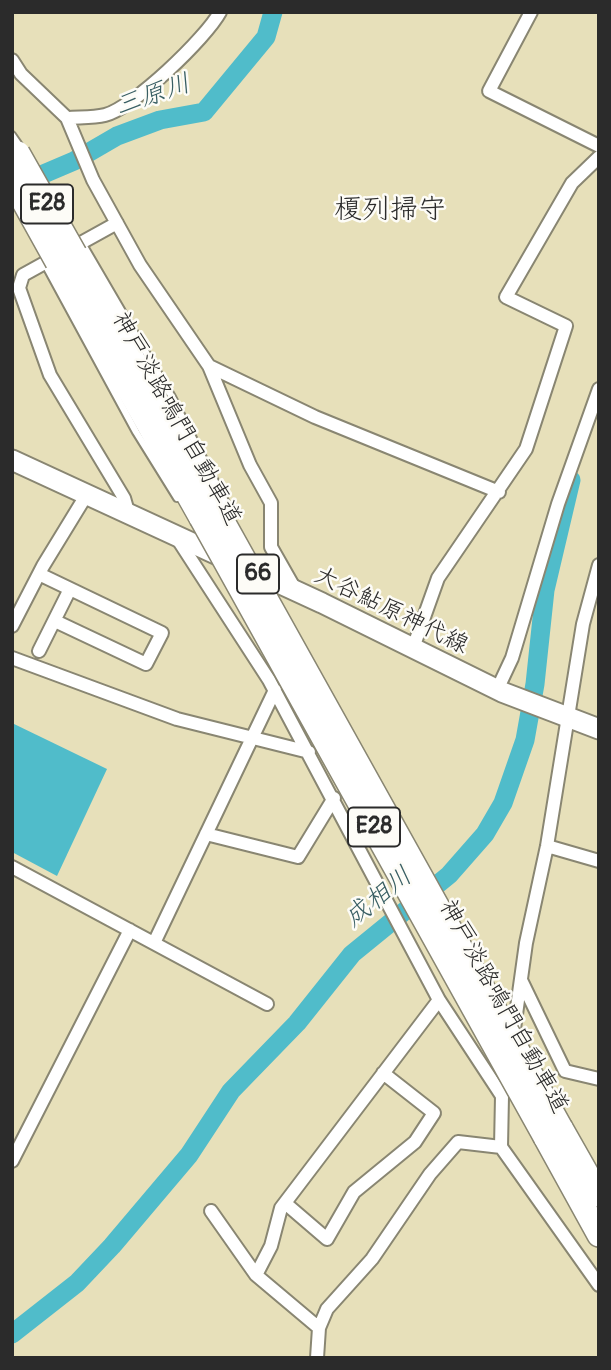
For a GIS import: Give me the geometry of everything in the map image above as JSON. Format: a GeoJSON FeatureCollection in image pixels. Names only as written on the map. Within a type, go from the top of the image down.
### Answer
{"type":"FeatureCollection","features":[{"type":"Feature","properties":{"kind":"highway","name":"神戸淡路鳴門自動車道"},"geometry":{"type":"LineString","coordinates":[[16,146],[66,258],[553,1133],[599,1195]]}},
{"type":"Feature","properties":{"kind":"highway","name":"神戸淡路鳴門自動車道"},"geometry":{"type":"LineString","coordinates":[[12,181],[66,258]]}},
{"type":"Feature","properties":{"kind":"highway","name":"神戸淡路鳴門自動車道"},"geometry":{"type":"LineString","coordinates":[[209,514],[241,552],[553,1133],[599,1235]]}},
{"type":"Feature","properties":{"kind":"main road","name":"大谷鮎原神代線"},"geometry":{"type":"LineString","coordinates":[[12,460],[173,532],[499,691],[599,729]]}},
{"type":"Feature","properties":{"kind":"street"},"geometry":{"type":"LineString","coordinates":[[67,118],[105,115],[130,103],[159,81],[220,12]]}},
{"type":"Feature","properties":{"kind":"street"},"geometry":{"type":"LineString","coordinates":[[531,12],[489,91],[599,146]]}},
{"type":"Feature","properties":{"kind":"street"},"geometry":{"type":"LineString","coordinates":[[12,60],[21,74],[67,118],[93,180],[140,265],[209,366],[250,465],[271,503],[271,547],[297,594]]}},
{"type":"Feature","properties":{"kind":"street"},"geometry":{"type":"LineString","coordinates":[[413,648],[438,578],[526,449],[566,326],[506,297],[572,183],[599,157]]}},
{"type":"Feature","properties":{"kind":"street"},"geometry":{"type":"LineString","coordinates":[[117,223],[23,275],[15,290],[50,375],[124,498],[128,512]]}},
{"type":"Feature","properties":{"kind":"street"},"geometry":{"type":"LineString","coordinates":[[209,366],[315,417],[499,492]]}},
{"type":"Feature","properties":{"kind":"street"},"geometry":{"type":"LineString","coordinates":[[499,691],[512,658],[558,504],[599,388]]}},
{"type":"Feature","properties":{"kind":"street"},"geometry":{"type":"LineString","coordinates":[[12,626],[39,574],[88,494]]}},
{"type":"Feature","properties":{"kind":"street"},"geometry":{"type":"LineString","coordinates":[[173,532],[275,690],[439,1000],[502,1096]]}},
{"type":"Feature","properties":{"kind":"street"},"geometry":{"type":"LineString","coordinates":[[599,565],[563,716],[547,846],[526,943],[502,1096],[501,1147],[599,1285]]}},
{"type":"Feature","properties":{"kind":"street"},"geometry":{"type":"LineString","coordinates":[[39,574],[162,632],[146,664],[55,621]]}},
{"type":"Feature","properties":{"kind":"street"},"geometry":{"type":"LineString","coordinates":[[39,651],[70,589]]}},
{"type":"Feature","properties":{"kind":"street"},"geometry":{"type":"LineString","coordinates":[[12,658],[177,719],[309,752]]}},
{"type":"Feature","properties":{"kind":"street"},"geometry":{"type":"LineString","coordinates":[[154,943],[275,690]]}},
{"type":"Feature","properties":{"kind":"street"},"geometry":{"type":"LineString","coordinates":[[206,834],[298,857],[334,798]]}},
{"type":"Feature","properties":{"kind":"street"},"geometry":{"type":"LineString","coordinates":[[547,846],[599,861]]}},
{"type":"Feature","properties":{"kind":"street"},"geometry":{"type":"LineString","coordinates":[[12,867],[267,1004]]}},
{"type":"Feature","properties":{"kind":"street"},"geometry":{"type":"LineString","coordinates":[[12,1161],[130,930]]}},
{"type":"Feature","properties":{"kind":"street"},"geometry":{"type":"LineString","coordinates":[[521,979],[565,1071],[599,1079]]}},
{"type":"Feature","properties":{"kind":"street"},"geometry":{"type":"LineString","coordinates":[[256,1275],[271,1246],[285,1203],[439,1000]]}},
{"type":"Feature","properties":{"kind":"street"},"geometry":{"type":"LineString","coordinates":[[285,1203],[327,1239],[354,1192],[415,1142],[434,1113],[383,1073]]}},
{"type":"Feature","properties":{"kind":"street"},"geometry":{"type":"LineString","coordinates":[[317,1358],[319,1328],[327,1309],[372,1259],[430,1174],[458,1142],[501,1147]]}},
{"type":"Feature","properties":{"kind":"street"},"geometry":{"type":"LineString","coordinates":[[211,1211],[256,1275],[319,1328]]}},
{"type":"Feature","properties":{"kind":"lane"},"geometry":{"type":"LineString","coordinates":[[66,258],[136,432],[209,514]]}},
{"type":"Feature","properties":{"kind":"water"},"geometry":{"type":"Polygon","coordinates":[[[12,723],[107,769],[57,876],[12,852],[12,723]]]}},
{"type":"Feature","properties":{"kind":"waterway","name":"三原川"},"geometry":{"type":"LineString","coordinates":[[20,184],[74,161],[117,136],[160,120],[204,112],[266,37],[273,12]]}},
{"type":"Feature","properties":{"kind":"waterway","name":"成相川"},"geometry":{"type":"LineString","coordinates":[[12,1334],[77,1283],[112,1246],[189,1155],[231,1091],[297,1023],[352,954],[449,875],[485,834],[503,803],[525,740],[535,684],[545,590],[571,480]]}},
{"type":"Feature","properties":{"kind":"district","name":"榎列掃守"},"geometry":{"type":"Point","coordinates":[390,211]}}]}
